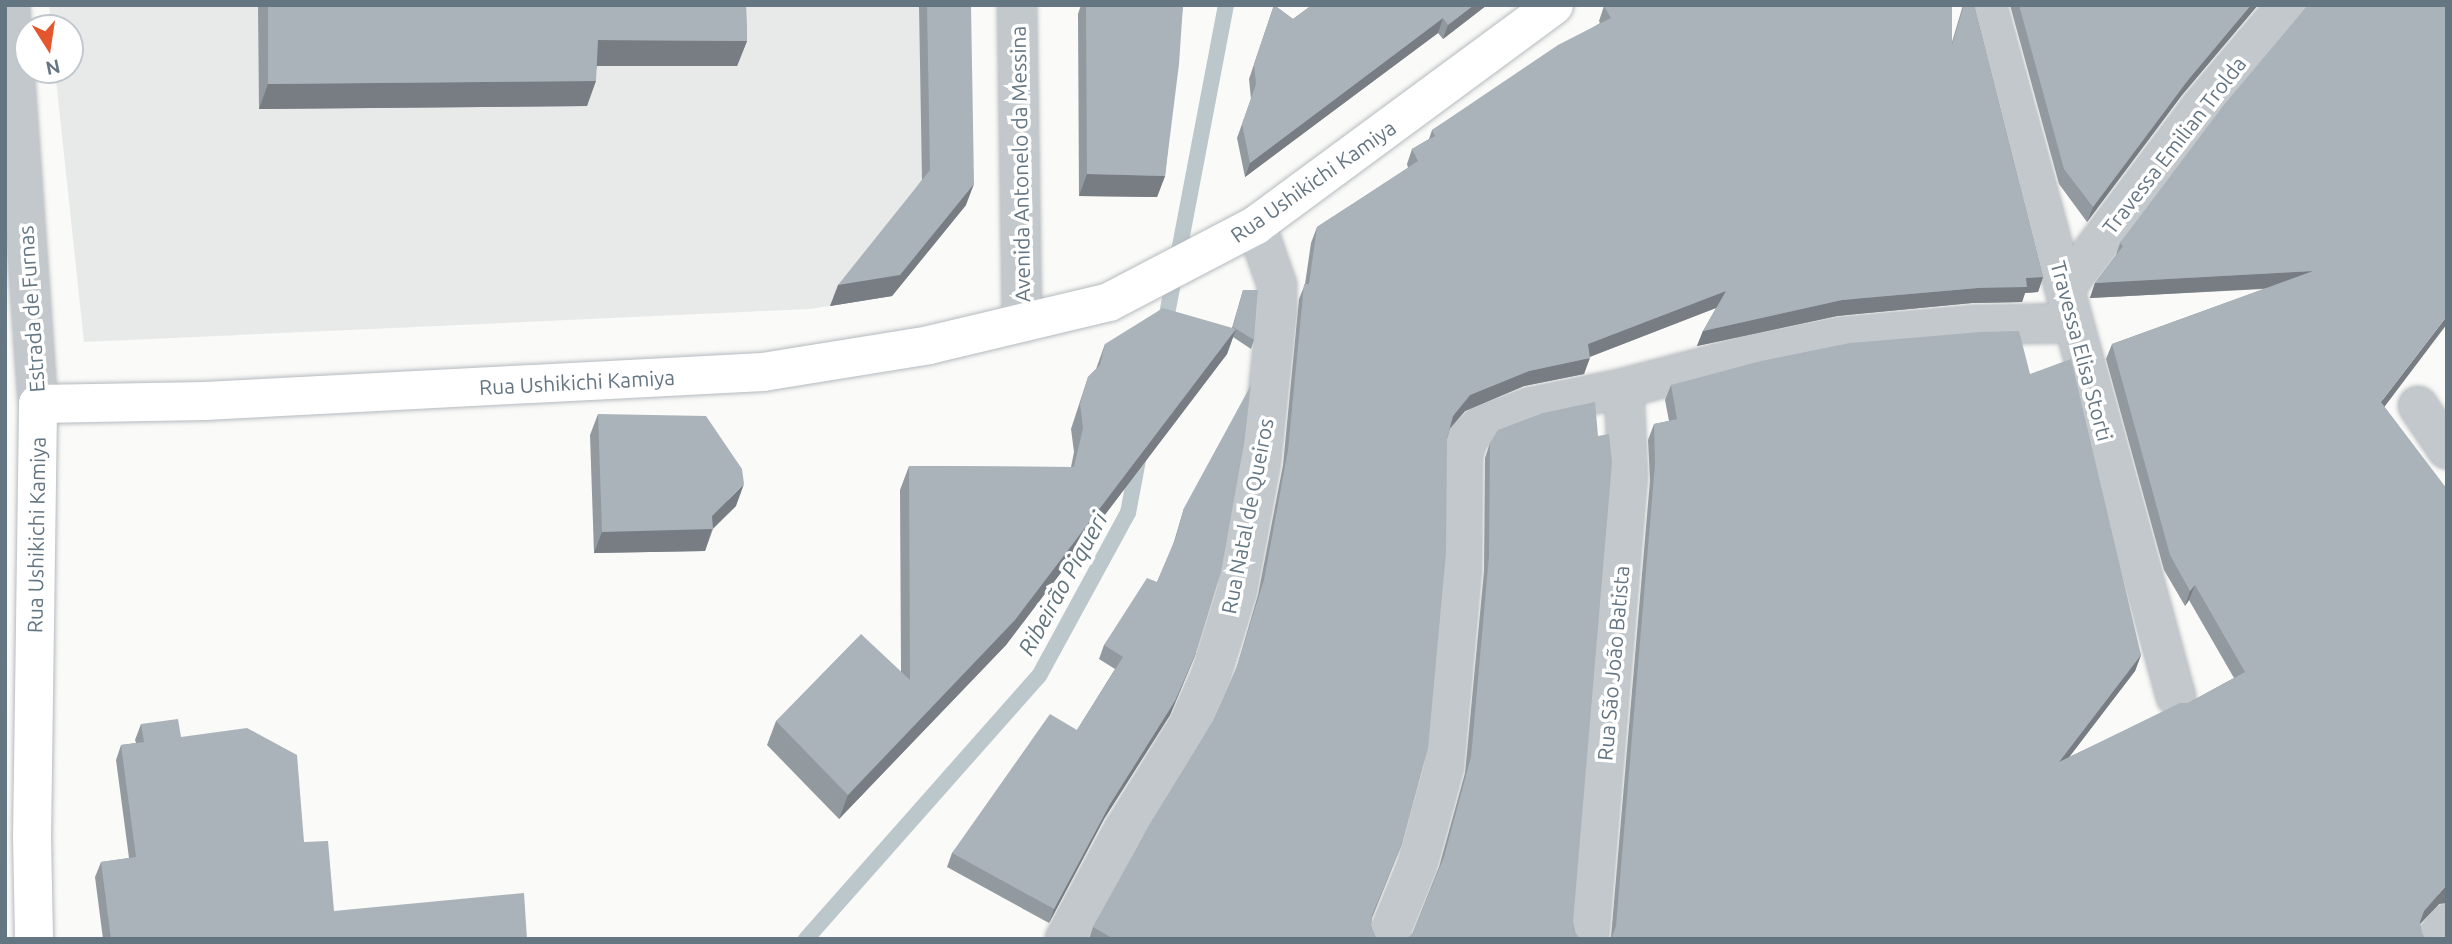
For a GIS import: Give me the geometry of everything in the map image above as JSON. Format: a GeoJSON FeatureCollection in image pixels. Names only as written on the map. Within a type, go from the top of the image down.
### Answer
{"type":"FeatureCollection","features":[{"type":"Feature","properties":{"kind":"main road","name":"Rua Ushikichi Kamiya"},"geometry":{"type":"LineString","coordinates":[[34,939],[32,839],[38,404],[205,401],[763,372],[929,345],[1109,302],[1243,232],[1554,5]]}},
{"type":"Feature","properties":{"kind":"street","name":"Estrada de Furnas"},"geometry":{"type":"LineString","coordinates":[[10,5],[38,404]]}},
{"type":"Feature","properties":{"kind":"street","name":"Avenida Antonelo da Messina"},"geometry":{"type":"LineString","coordinates":[[1017,5],[1022,323]]}},
{"type":"Feature","properties":{"kind":"street","name":"Travessa Elisa Storti"},"geometry":{"type":"LineString","coordinates":[[1987,5],[2176,697]]}},
{"type":"Feature","properties":{"kind":"street","name":"Travessa Emilian Trolda"},"geometry":{"type":"LineString","coordinates":[[2069,305],[2200,108],[2287,5]]}},
{"type":"Feature","properties":{"kind":"street","name":"Rua Natal de Queiros"},"geometry":{"type":"LineString","coordinates":[[1065,939],[1123,831],[1188,725],[1211,675],[1237,591],[1261,461],[1277,310],[1277,285],[1243,232]]}},
{"type":"Feature","properties":{"kind":"street"},"geometry":{"type":"LineString","coordinates":[[1387,939],[1418,866],[1444,767],[1462,569],[1463,455],[1468,438],[1480,426],[1531,407],[1624,388],[1751,355],[1840,337],[1974,325],[2069,305]]}},
{"type":"Feature","properties":{"kind":"street","name":"Rua São João Batista"},"geometry":{"type":"LineString","coordinates":[[1589,939],[1628,478],[1624,388]]}},
{"type":"Feature","properties":{"kind":"street"},"geometry":{"type":"LineString","coordinates":[[2418,406],[2447,449]]}},
{"type":"Feature","properties":{"kind":"street"},"geometry":{"type":"LineString","coordinates":[[2436,939],[2447,924]]}},
{"type":"Feature","properties":{"kind":"shaded area"},"geometry":{"type":"Polygon","coordinates":[[[49,5],[963,5],[966,205],[892,296],[810,309],[84,342],[56,84],[84,84],[84,14],[50,14],[49,5]]]}},
{"type":"Feature","properties":{"kind":"building"},"geometry":{"type":"Polygon","coordinates":[[[268,5],[746,5],[747,41],[598,40],[596,81],[268,84],[268,5]]]}},
{"type":"Feature","properties":{"kind":"building"},"geometry":{"type":"Polygon","coordinates":[[[927,5],[971,5],[974,184],[900,275],[838,285],[930,170],[927,5]]]}},
{"type":"Feature","properties":{"kind":"building"},"geometry":{"type":"Polygon","coordinates":[[[1086,5],[1183,5],[1179,64],[1165,176],[1087,174],[1086,5]]]}},
{"type":"Feature","properties":{"kind":"building"},"geometry":{"type":"Polygon","coordinates":[[[1274,5],[1293,19],[1312,5],[1474,5],[1448,25],[1443,18],[1250,163],[1242,124],[1256,84],[1254,64],[1274,5]]]}},
{"type":"Feature","properties":{"kind":"building"},"geometry":{"type":"Polygon","coordinates":[[[1952,5],[1952,45],[1964,5],[1974,5],[2043,277],[2026,278],[2027,287],[1978,288],[1842,300],[1703,331],[1726,291],[1588,344],[1590,358],[1529,371],[1470,395],[1453,416],[1447,439],[1446,553],[1428,748],[1402,844],[1372,915],[1371,926],[1378,939],[1114,939],[1093,927],[1148,827],[1213,721],[1237,666],[1264,580],[1288,450],[1304,284],[1309,284],[1317,227],[1418,161],[1412,149],[1435,136],[1432,130],[1558,45],[1611,18],[1604,6],[1952,5]]]}},
{"type":"Feature","properties":{"kind":"building"},"geometry":{"type":"Polygon","coordinates":[[[2019,5],[2251,5],[2188,80],[2093,207],[2064,169],[2019,5]]]}},
{"type":"Feature","properties":{"kind":"building"},"geometry":{"type":"Polygon","coordinates":[[[2308,5],[2447,5],[2447,316],[2381,402],[2447,489],[2447,888],[2444,888],[2424,911],[2420,922],[2426,939],[1609,939],[1616,926],[1655,464],[1654,424],[1677,419],[1671,385],[1761,361],[1850,343],[2019,331],[2030,374],[2071,359],[2141,655],[2059,762],[2180,703],[2188,703],[2245,672],[2195,585],[2190,591],[2170,555],[2112,344],[2313,271],[2095,283],[2123,246],[2120,243],[2223,106],[2308,5]]]}},
{"type":"Feature","properties":{"kind":"building"},"geometry":{"type":"Polygon","coordinates":[[[1243,290],[1258,290],[1254,340],[1233,327],[1243,290]]]}},
{"type":"Feature","properties":{"kind":"building"},"geometry":{"type":"Polygon","coordinates":[[[1163,308],[1236,329],[1015,620],[848,795],[776,721],[861,634],[910,680],[909,466],[1074,467],[1083,428],[1080,404],[1088,377],[1100,365],[1105,344],[1163,308]]]}},
{"type":"Feature","properties":{"kind":"building"},"geometry":{"type":"Polygon","coordinates":[[[1251,385],[1244,444],[1221,572],[1196,653],[1175,701],[1109,806],[1054,909],[952,853],[1050,714],[1077,730],[1123,657],[1104,645],[1147,578],[1157,582],[1176,537],[1184,508],[1251,385]]]}},
{"type":"Feature","properties":{"kind":"building"},"geometry":{"type":"Polygon","coordinates":[[[1595,402],[1598,436],[1609,434],[1612,462],[1573,922],[1580,939],[1407,939],[1413,932],[1444,857],[1471,757],[1489,556],[1490,443],[1498,430],[1543,413],[1595,402]]]}},
{"type":"Feature","properties":{"kind":"building"},"geometry":{"type":"Polygon","coordinates":[[[598,414],[706,416],[742,469],[744,484],[712,516],[713,529],[602,532],[598,414]]]}},
{"type":"Feature","properties":{"kind":"building"},"geometry":{"type":"Polygon","coordinates":[[[178,719],[181,737],[247,728],[297,755],[304,842],[328,841],[334,911],[524,893],[527,939],[111,939],[101,862],[136,857],[121,745],[144,742],[141,724],[178,719]]]}},
{"type":"Feature","properties":{"kind":"waterway","name":"Ribeirão Piqueri"},"geometry":{"type":"LineString","coordinates":[[1164,330],[1226,5]]}},
{"type":"Feature","properties":{"kind":"waterway","name":"Ribeirão Piqueri"},"geometry":{"type":"LineString","coordinates":[[806,939],[1039,676],[1128,513],[1139,455]]}}]}
